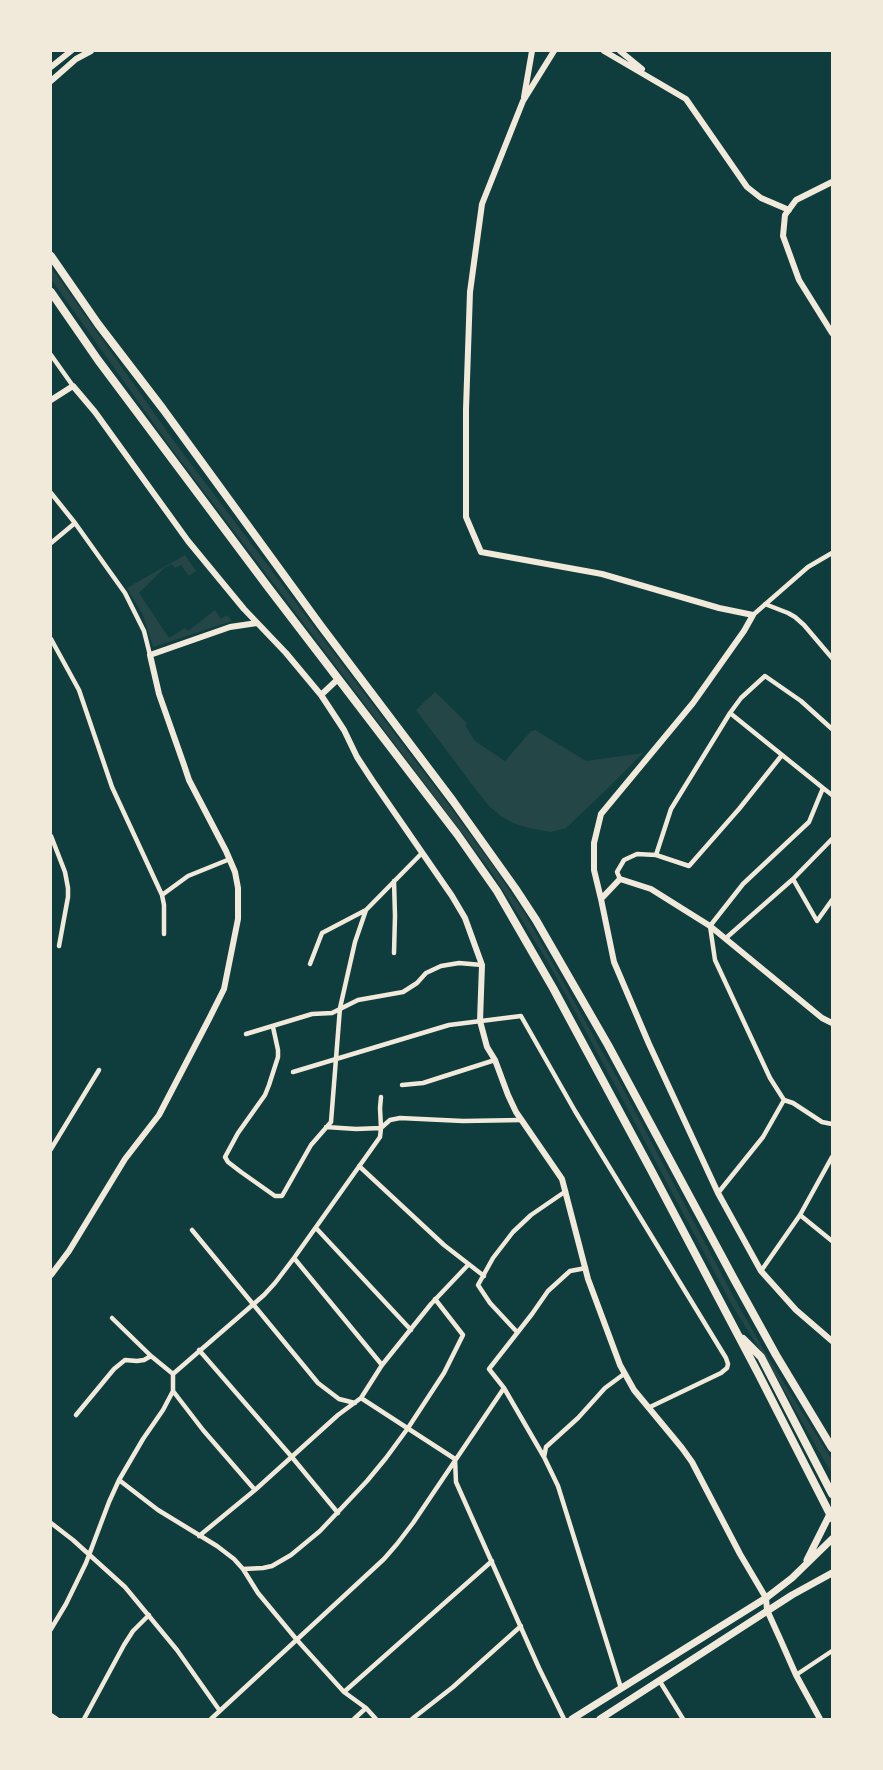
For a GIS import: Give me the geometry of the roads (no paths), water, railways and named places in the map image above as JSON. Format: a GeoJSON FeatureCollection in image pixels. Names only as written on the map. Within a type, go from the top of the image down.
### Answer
{"type":"FeatureCollection","features":[{"type":"Feature","properties":{"kind":"highway"},"geometry":{"type":"LineString","coordinates":[[51,256],[98,324],[453,801],[536,920],[776,1355],[831,1445]]}},
{"type":"Feature","properties":{"kind":"highway"},"geometry":{"type":"LineString","coordinates":[[51,292],[98,360],[457,834],[497,891],[588,1052],[831,1516]]}},
{"type":"Feature","properties":{"kind":"highway"},"geometry":{"type":"LineString","coordinates":[[737,1334],[761,1357],[832,1494]]}},
{"type":"Feature","properties":{"kind":"main road"},"geometry":{"type":"LineString","coordinates":[[803,1568],[831,1516]]}},
{"type":"Feature","properties":{"kind":"main road"},"geometry":{"type":"LineString","coordinates":[[572,1719],[766,1598],[792,1578],[832,1539]]}},
{"type":"Feature","properties":{"kind":"main road"},"geometry":{"type":"LineString","coordinates":[[600,1719],[767,1610],[832,1573]]}},
{"type":"Feature","properties":{"kind":"street"},"geometry":{"type":"LineString","coordinates":[[51,68],[70,51]]}},
{"type":"Feature","properties":{"kind":"street"},"geometry":{"type":"LineString","coordinates":[[51,81],[76,59],[91,51]]}},
{"type":"Feature","properties":{"kind":"street"},"geometry":{"type":"LineString","coordinates":[[523,101],[532,51]]}},
{"type":"Feature","properties":{"kind":"street"},"geometry":{"type":"LineString","coordinates":[[554,51],[523,101],[482,204],[471,281],[466,409],[466,517],[482,552],[602,574],[719,608],[753,615]]}},
{"type":"Feature","properties":{"kind":"street"},"geometry":{"type":"LineString","coordinates":[[604,51],[686,99],[747,187],[761,198],[789,210]]}},
{"type":"Feature","properties":{"kind":"street"},"geometry":{"type":"LineString","coordinates":[[620,51],[664,86]]}},
{"type":"Feature","properties":{"kind":"street"},"geometry":{"type":"LineString","coordinates":[[832,182],[796,200],[785,215],[783,236],[799,280],[832,333]]}},
{"type":"Feature","properties":{"kind":"street"},"geometry":{"type":"LineString","coordinates":[[51,355],[188,541],[321,695],[367,772],[465,918],[482,965],[480,1021],[487,1047],[495,1060],[508,1095],[522,1120],[559,1173],[566,1191],[588,1279],[624,1374],[634,1390],[692,1462],[740,1554],[766,1598],[767,1610],[796,1675],[820,1719]]}},
{"type":"Feature","properties":{"kind":"street"},"geometry":{"type":"LineString","coordinates":[[51,400],[73,386]]}},
{"type":"Feature","properties":{"kind":"street"},"geometry":{"type":"LineString","coordinates":[[51,493],[132,604],[144,631],[159,694],[189,780],[230,859],[238,888],[238,919],[224,989],[159,1115],[125,1159],[69,1251],[51,1275]]}},
{"type":"Feature","properties":{"kind":"street"},"geometry":{"type":"LineString","coordinates":[[51,543],[75,523]]}},
{"type":"Feature","properties":{"kind":"street"},"geometry":{"type":"LineString","coordinates":[[832,553],[808,567],[753,615],[693,703],[601,814],[594,843],[594,870],[614,962],[718,1193],[761,1271],[796,1310],[832,1341]]}},
{"type":"Feature","properties":{"kind":"street"},"geometry":{"type":"LineString","coordinates":[[765,604],[795,617],[832,658]]}},
{"type":"Feature","properties":{"kind":"street"},"geometry":{"type":"LineString","coordinates":[[150,655],[230,627],[257,623]]}},
{"type":"Feature","properties":{"kind":"street"},"geometry":{"type":"LineString","coordinates":[[51,639],[79,690],[112,787],[162,895],[164,934]]}},
{"type":"Feature","properties":{"kind":"street"},"geometry":{"type":"LineString","coordinates":[[656,855],[671,809],[730,713],[741,698],[765,676],[801,701],[832,729]]}},
{"type":"Feature","properties":{"kind":"street"},"geometry":{"type":"LineString","coordinates":[[321,695],[338,679]]}},
{"type":"Feature","properties":{"kind":"street"},"geometry":{"type":"LineString","coordinates":[[730,713],[832,795]]}},
{"type":"Feature","properties":{"kind":"street"},"geometry":{"type":"LineString","coordinates":[[826,722],[832,716]]}},
{"type":"Feature","properties":{"kind":"street"},"geometry":{"type":"LineString","coordinates":[[782,754],[740,809],[689,866],[656,855],[638,854],[624,860],[616,872],[620,879],[651,889],[710,926],[822,1018],[832,1022]]}},
{"type":"Feature","properties":{"kind":"street"},"geometry":{"type":"LineString","coordinates":[[823,788],[809,822],[743,885],[710,926],[715,960],[770,1078],[784,1100],[793,1103],[822,1122],[832,1124]]}},
{"type":"Feature","properties":{"kind":"street"},"geometry":{"type":"LineString","coordinates":[[51,836],[65,872],[68,888],[59,946]]}},
{"type":"Feature","properties":{"kind":"street"},"geometry":{"type":"LineString","coordinates":[[726,938],[793,879],[832,839]]}},
{"type":"Feature","properties":{"kind":"street"},"geometry":{"type":"LineString","coordinates":[[310,964],[322,933],[366,910],[422,853]]}},
{"type":"Feature","properties":{"kind":"street"},"geometry":{"type":"LineString","coordinates":[[162,895],[188,876],[230,859]]}},
{"type":"Feature","properties":{"kind":"street"},"geometry":{"type":"LineString","coordinates":[[601,899],[620,879]]}},
{"type":"Feature","properties":{"kind":"street"},"geometry":{"type":"LineString","coordinates":[[793,879],[817,921],[832,900]]}},
{"type":"Feature","properties":{"kind":"street"},"geometry":{"type":"LineString","coordinates":[[394,881],[394,953]]}},
{"type":"Feature","properties":{"kind":"street"},"geometry":{"type":"LineString","coordinates":[[273,1027],[278,1057],[269,1085],[265,1095],[238,1133],[225,1157],[228,1162],[275,1196],[282,1196],[311,1145],[331,1122],[340,1008],[355,942],[366,910]]}},
{"type":"Feature","properties":{"kind":"street"},"geometry":{"type":"LineString","coordinates":[[246,1034],[312,1014],[332,1013],[358,1000],[403,992],[417,983],[426,972],[441,966],[459,963],[482,965]]}},
{"type":"Feature","properties":{"kind":"street"},"geometry":{"type":"LineString","coordinates":[[293,1072],[449,1025],[521,1016],[575,1111],[728,1364],[721,1373],[650,1407]]}},
{"type":"Feature","properties":{"kind":"street"},"geometry":{"type":"LineString","coordinates":[[402,1085],[423,1083],[495,1060]]}},
{"type":"Feature","properties":{"kind":"street"},"geometry":{"type":"LineString","coordinates":[[51,1149],[99,1070]]}},
{"type":"Feature","properties":{"kind":"street"},"geometry":{"type":"LineString","coordinates":[[51,1629],[66,1604],[89,1554],[119,1480],[173,1391],[173,1374],[275,1283],[294,1258],[380,1137],[381,1098]]}},
{"type":"Feature","properties":{"kind":"street"},"geometry":{"type":"LineString","coordinates":[[718,1193],[763,1137],[784,1100]]}},
{"type":"Feature","properties":{"kind":"street"},"geometry":{"type":"LineString","coordinates":[[326,1127],[381,1128],[390,1120],[400,1119],[522,1120]]}},
{"type":"Feature","properties":{"kind":"street"},"geometry":{"type":"LineString","coordinates":[[761,1271],[800,1215],[832,1157]]}},
{"type":"Feature","properties":{"kind":"street"},"geometry":{"type":"LineString","coordinates":[[359,1166],[444,1245],[484,1276]]}},
{"type":"Feature","properties":{"kind":"street"},"geometry":{"type":"LineString","coordinates":[[517,1332],[490,1303],[478,1285],[493,1258],[513,1232],[531,1215],[566,1191]]}},
{"type":"Feature","properties":{"kind":"street"},"geometry":{"type":"LineString","coordinates":[[800,1215],[832,1241]]}},
{"type":"Feature","properties":{"kind":"street"},"geometry":{"type":"LineString","coordinates":[[316,1228],[411,1330]]}},
{"type":"Feature","properties":{"kind":"street"},"geometry":{"type":"LineString","coordinates":[[192,1230],[318,1383],[339,1399],[355,1403]]}},
{"type":"Feature","properties":{"kind":"street"},"geometry":{"type":"LineString","coordinates":[[294,1258],[382,1365]]}},
{"type":"Feature","properties":{"kind":"street"},"geometry":{"type":"LineString","coordinates":[[199,1536],[255,1490],[338,1415],[361,1398],[382,1365],[435,1299],[468,1265]]}},
{"type":"Feature","properties":{"kind":"street"},"geometry":{"type":"LineString","coordinates":[[586,1268],[570,1271],[548,1291],[489,1369],[504,1388],[558,1486],[621,1688]]}},
{"type":"Feature","properties":{"kind":"street"},"geometry":{"type":"LineString","coordinates":[[243,1569],[272,1566],[291,1555],[320,1531],[386,1458],[408,1428],[444,1373],[463,1335],[435,1299]]}},
{"type":"Feature","properties":{"kind":"street"},"geometry":{"type":"LineString","coordinates":[[112,1318],[173,1374]]}},
{"type":"Feature","properties":{"kind":"street"},"geometry":{"type":"LineString","coordinates":[[199,1350],[338,1513]]}},
{"type":"Feature","properties":{"kind":"street"},"geometry":{"type":"LineString","coordinates":[[76,1415],[114,1369],[125,1360],[144,1360],[151,1356]]}},
{"type":"Feature","properties":{"kind":"street"},"geometry":{"type":"LineString","coordinates":[[544,1457],[546,1447],[578,1418],[605,1388],[624,1374]]}},
{"type":"Feature","properties":{"kind":"street"},"geometry":{"type":"LineString","coordinates":[[211,1719],[397,1544],[504,1388]]}},
{"type":"Feature","properties":{"kind":"street"},"geometry":{"type":"LineString","coordinates":[[173,1391],[255,1490]]}},
{"type":"Feature","properties":{"kind":"street"},"geometry":{"type":"LineString","coordinates":[[361,1398],[455,1459]]}},
{"type":"Feature","properties":{"kind":"street"},"geometry":{"type":"LineString","coordinates":[[455,1459],[456,1482],[542,1676],[564,1719]]}},
{"type":"Feature","properties":{"kind":"street"},"geometry":{"type":"LineString","coordinates":[[119,1480],[158,1510],[234,1559],[258,1593],[297,1640],[344,1692],[366,1708],[376,1719]]}},
{"type":"Feature","properties":{"kind":"street"},"geometry":{"type":"LineString","coordinates":[[51,1523],[125,1587],[149,1615],[220,1711]]}},
{"type":"Feature","properties":{"kind":"street"},"geometry":{"type":"LineString","coordinates":[[344,1692],[492,1561]]}},
{"type":"Feature","properties":{"kind":"street"},"geometry":{"type":"LineString","coordinates":[[84,1719],[124,1645],[149,1615]]}},
{"type":"Feature","properties":{"kind":"street"},"geometry":{"type":"LineString","coordinates":[[412,1719],[453,1687],[521,1626]]}},
{"type":"Feature","properties":{"kind":"street"},"geometry":{"type":"LineString","coordinates":[[796,1675],[832,1651]]}},
{"type":"Feature","properties":{"kind":"street"},"geometry":{"type":"LineString","coordinates":[[658,1680],[683,1719]]}},
{"type":"Feature","properties":{"kind":"street"},"geometry":{"type":"LineString","coordinates":[[354,1719],[366,1708]]}},
{"type":"Feature","properties":{"kind":"street"},"geometry":{"type":"LineString","coordinates":[[51,1715],[57,1719]]}}]}
